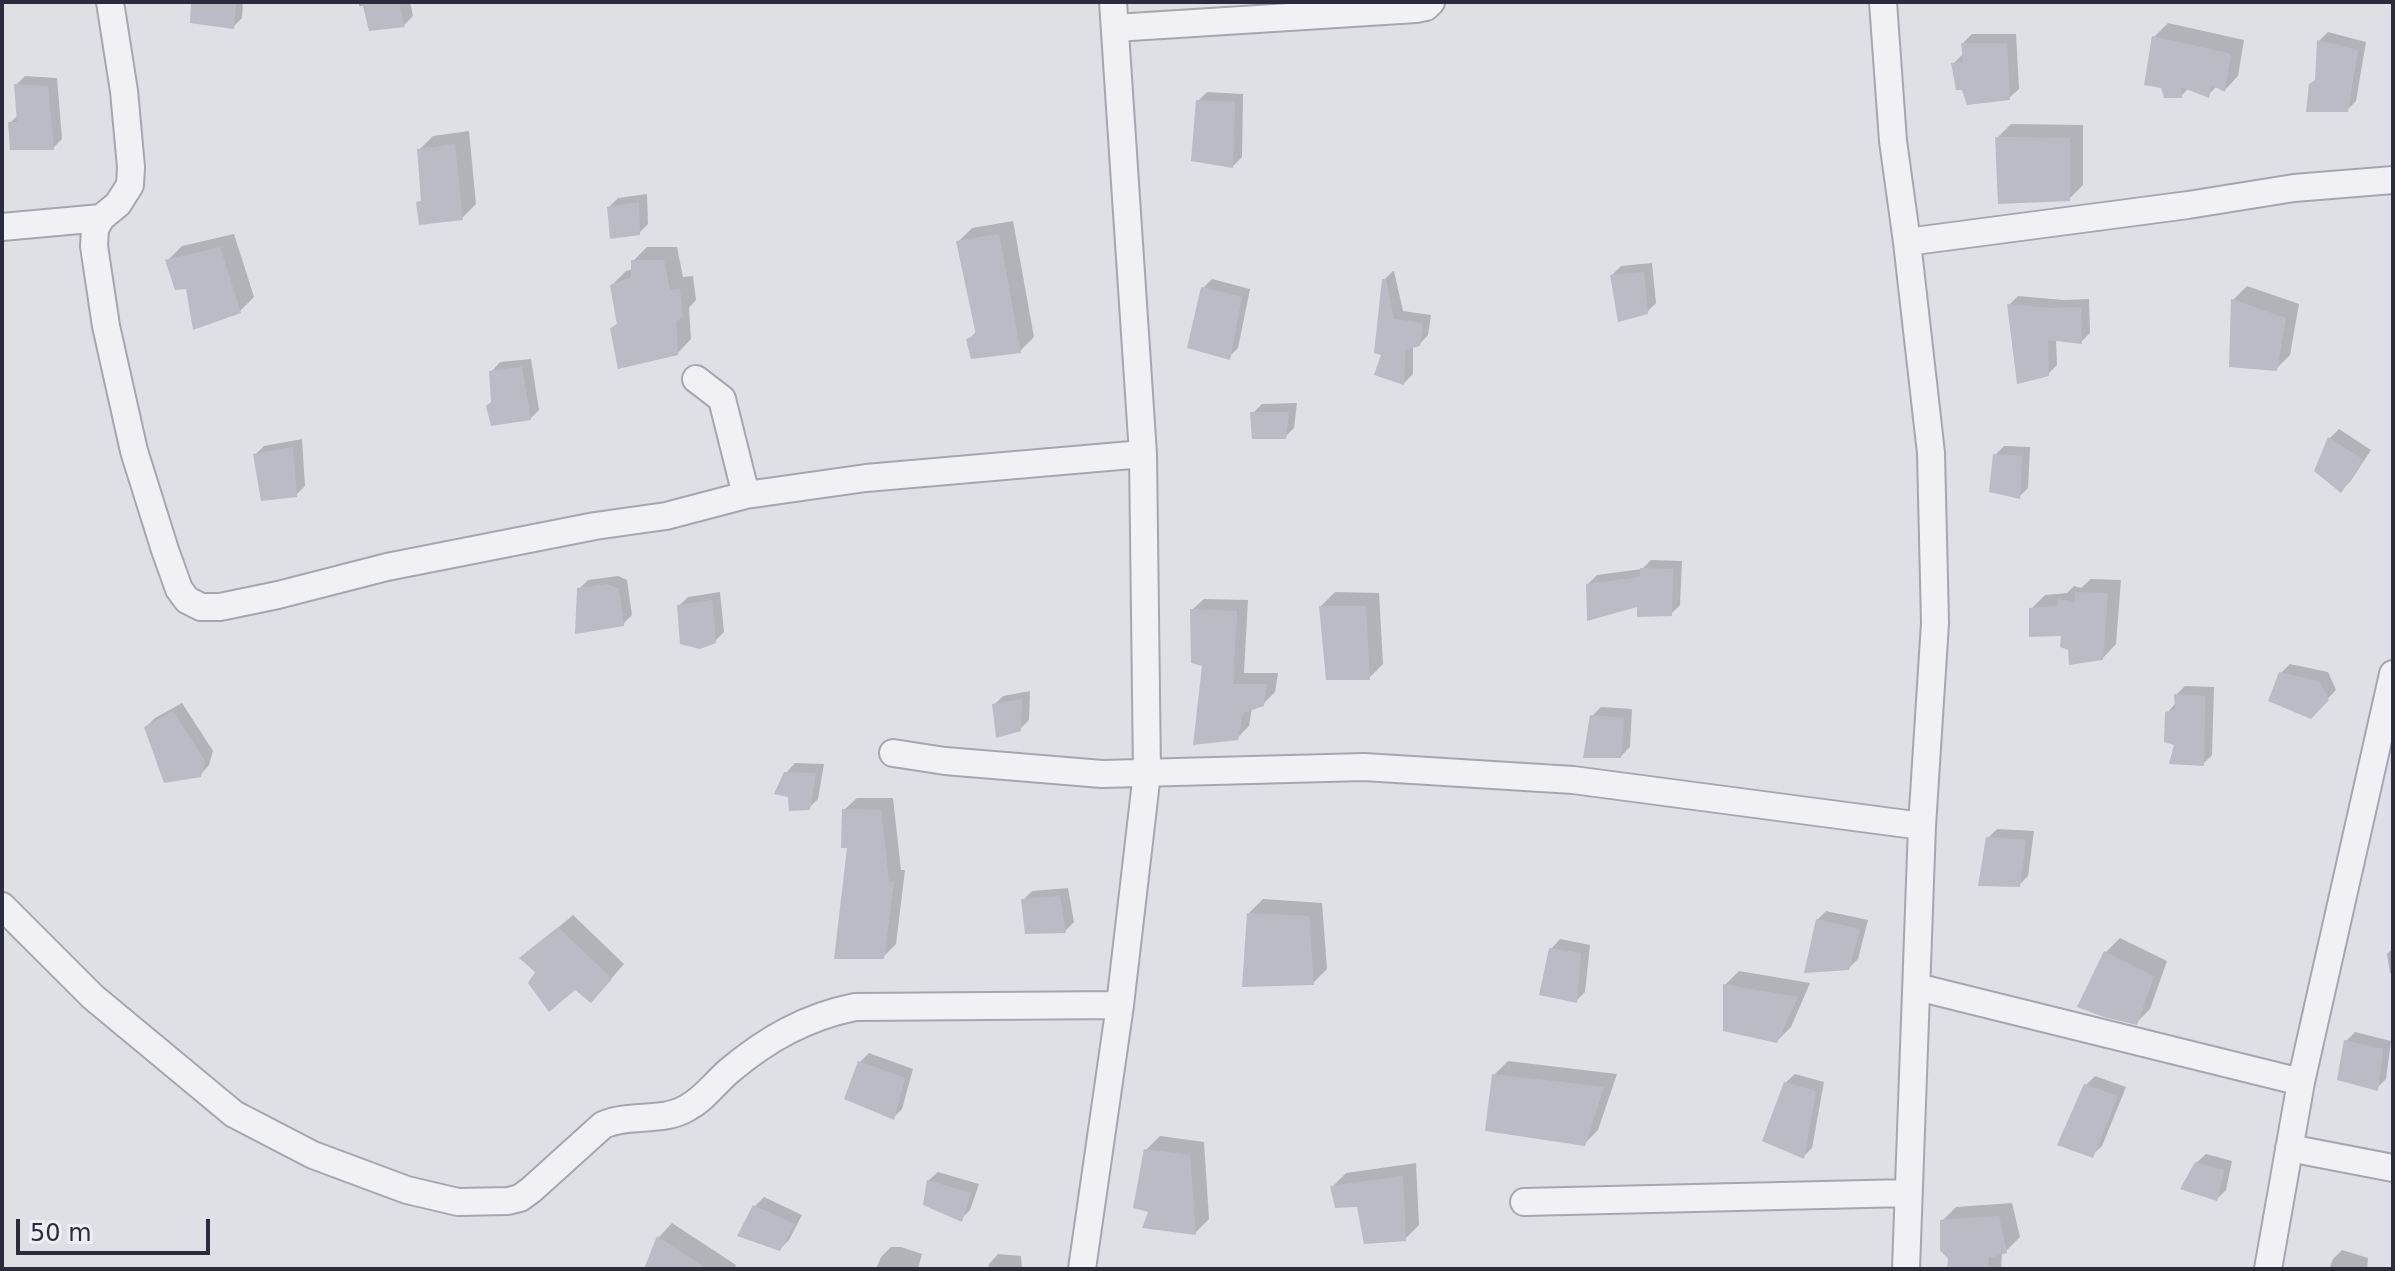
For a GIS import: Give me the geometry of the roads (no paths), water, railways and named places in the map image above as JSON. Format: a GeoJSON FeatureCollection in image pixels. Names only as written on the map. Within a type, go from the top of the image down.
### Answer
{"type":"FeatureCollection","features":[{"type":"Feature","properties":{"kind":"street"},"geometry":{"type":"LineString","coordinates":[[110,2],[124,91],[131,167],[130,185],[118,204],[101,218],[95,229],[94,246],[106,326],[134,451],[179,589],[187,600],[201,607],[220,607],[387,567],[595,526],[666,516],[746,495],[866,478],[1143,454]]}},
{"type":"Feature","properties":{"kind":"street"},"geometry":{"type":"LineString","coordinates":[[1082,1269],[1120,1005],[1147,773],[1143,454],[1114,15],[1416,9],[1426,7],[1431,2]]}},
{"type":"Feature","properties":{"kind":"street"},"geometry":{"type":"LineString","coordinates":[[1883,2],[1893,141],[1931,453],[1935,623],[1922,826],[1906,1269]]}},
{"type":"Feature","properties":{"kind":"street"},"geometry":{"type":"LineString","coordinates":[[1907,242],[2294,188],[2393,180]]}},
{"type":"Feature","properties":{"kind":"street"},"geometry":{"type":"LineString","coordinates":[[2,227],[101,218]]}},
{"type":"Feature","properties":{"kind":"street"},"geometry":{"type":"LineString","coordinates":[[696,379],[722,399],[746,495]]}},
{"type":"Feature","properties":{"kind":"street"},"geometry":{"type":"LineString","coordinates":[[2268,1269],[2301,1082],[2393,674]]}},
{"type":"Feature","properties":{"kind":"street"},"geometry":{"type":"LineString","coordinates":[[893,753],[945,761],[1102,774],[1364,767],[1573,780],[1922,826]]}},
{"type":"Feature","properties":{"kind":"street"},"geometry":{"type":"LineString","coordinates":[[2,906],[93,997],[234,1114],[313,1155],[407,1190],[458,1202],[520,1198],[603,1125],[617,1119],[667,1116],[684,1110],[768,1042],[826,1013],[855,1007],[1120,1005]]}},
{"type":"Feature","properties":{"kind":"street"},"geometry":{"type":"LineString","coordinates":[[1917,987],[2301,1082]]}},
{"type":"Feature","properties":{"kind":"street"},"geometry":{"type":"LineString","coordinates":[[2289,1148],[2393,1168]]}},
{"type":"Feature","properties":{"kind":"street"},"geometry":{"type":"LineString","coordinates":[[1524,1202],[1908,1193]]}}]}
